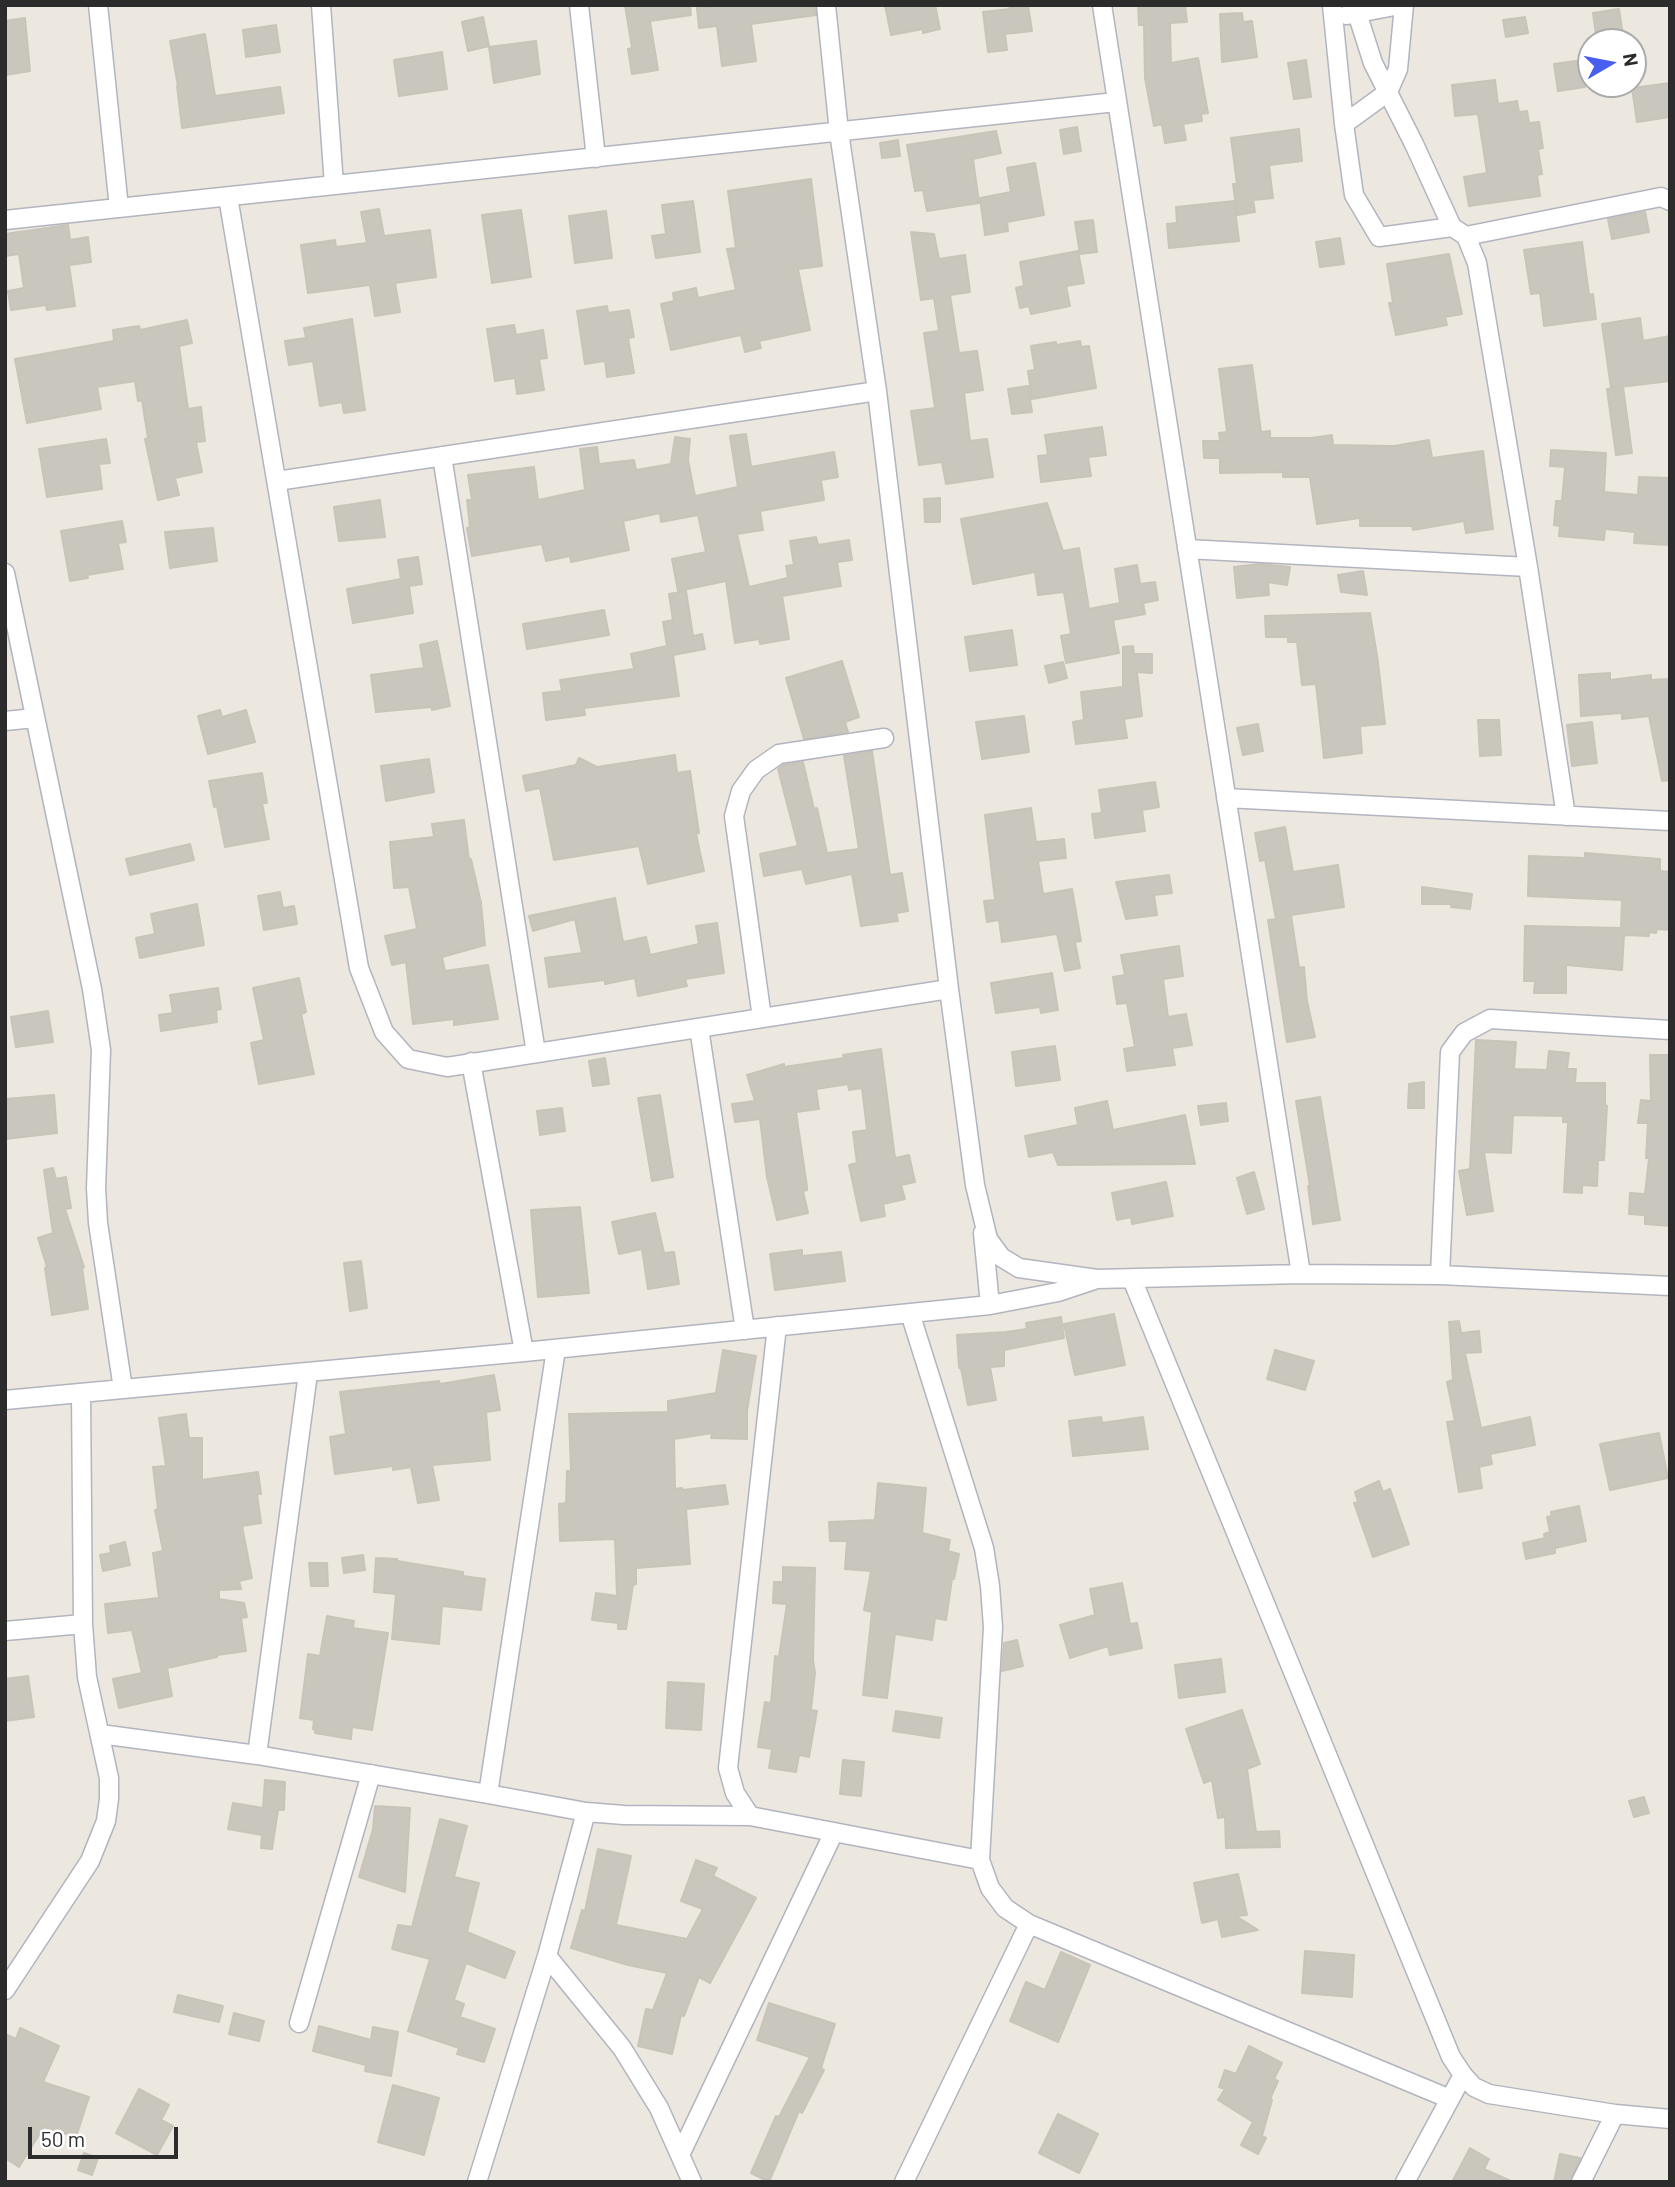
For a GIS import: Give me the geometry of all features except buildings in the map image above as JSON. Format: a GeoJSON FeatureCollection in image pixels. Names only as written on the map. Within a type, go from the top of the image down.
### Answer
{"type":"FeatureCollection","features":[{"type":"Feature","properties":{"kind":"street"},"geometry":{"type":"LineString","coordinates":[[98,5],[119,208]]}},
{"type":"Feature","properties":{"kind":"street"},"geometry":{"type":"LineString","coordinates":[[321,5],[334,185]]}},
{"type":"Feature","properties":{"kind":"street"},"geometry":{"type":"LineString","coordinates":[[579,5],[596,158]]}},
{"type":"Feature","properties":{"kind":"street"},"geometry":{"type":"LineString","coordinates":[[826,5],[839,132],[877,391],[949,989],[981,1212],[990,1305]]}},
{"type":"Feature","properties":{"kind":"street"},"geometry":{"type":"LineString","coordinates":[[1102,5],[1301,1274]]}},
{"type":"Feature","properties":{"kind":"street"},"geometry":{"type":"LineString","coordinates":[[1344,124],[1388,92],[1398,69],[1402,5],[1357,13],[1333,11],[1344,124],[1354,195],[1379,237],[1459,231],[1661,197],[1670,201]]}},
{"type":"Feature","properties":{"kind":"street"},"geometry":{"type":"LineString","coordinates":[[1357,13],[1373,63],[1477,263],[1484,292],[1566,816]]}},
{"type":"Feature","properties":{"kind":"street"},"geometry":{"type":"LineString","coordinates":[[5,220],[1116,102]]}},
{"type":"Feature","properties":{"kind":"street"},"geometry":{"type":"LineString","coordinates":[[228,197],[359,968],[384,1032],[408,1059],[447,1067],[949,989]]}},
{"type":"Feature","properties":{"kind":"street"},"geometry":{"type":"LineString","coordinates":[[277,481],[877,391]]}},
{"type":"Feature","properties":{"kind":"street"},"geometry":{"type":"LineString","coordinates":[[442,456],[536,1053]]}},
{"type":"Feature","properties":{"kind":"street"},"geometry":{"type":"LineString","coordinates":[[1187,549],[1528,567]]}},
{"type":"Feature","properties":{"kind":"street"},"geometry":{"type":"LineString","coordinates":[[5,573],[92,989],[101,1050],[96,1188],[100,1235],[123,1389]]}},
{"type":"Feature","properties":{"kind":"street"},"geometry":{"type":"LineString","coordinates":[[5,721],[35,718]]}},
{"type":"Feature","properties":{"kind":"street"},"geometry":{"type":"LineString","coordinates":[[762,1018],[734,816],[741,791],[756,771],[779,754],[884,738]]}},
{"type":"Feature","properties":{"kind":"street"},"geometry":{"type":"LineString","coordinates":[[1226,797],[1670,821]]}},
{"type":"Feature","properties":{"kind":"street"},"geometry":{"type":"LineString","coordinates":[[1440,1275],[1450,1052],[1464,1033],[1490,1019],[1670,1030]]}},
{"type":"Feature","properties":{"kind":"street"},"geometry":{"type":"LineString","coordinates":[[699,1027],[745,1330]]}},
{"type":"Feature","properties":{"kind":"street"},"geometry":{"type":"LineString","coordinates":[[471,1062],[524,1352]]}},
{"type":"Feature","properties":{"kind":"street"},"geometry":{"type":"LineString","coordinates":[[981,1212],[988,1239],[1001,1257],[1019,1268],[1097,1279],[1301,1274],[1440,1275],[1670,1286]]}},
{"type":"Feature","properties":{"kind":"street"},"geometry":{"type":"LineString","coordinates":[[5,1400],[308,1373],[990,1305],[1058,1292],[1097,1279]]}},
{"type":"Feature","properties":{"kind":"street"},"geometry":{"type":"LineString","coordinates":[[1132,1279],[1451,2057],[1463,2076],[1474,2087],[1489,2094],[1615,2114],[1670,2119]]}},
{"type":"Feature","properties":{"kind":"street"},"geometry":{"type":"LineString","coordinates":[[910,1313],[984,1548],[990,1586],[993,1628],[979,1860],[990,1888],[1005,1908],[1029,1924],[1450,2099]]}},
{"type":"Feature","properties":{"kind":"street"},"geometry":{"type":"LineString","coordinates":[[750,1816],[734,1793],[728,1768],[777,1326]]}},
{"type":"Feature","properties":{"kind":"street"},"geometry":{"type":"LineString","coordinates":[[488,1794],[556,1349]]}},
{"type":"Feature","properties":{"kind":"street"},"geometry":{"type":"LineString","coordinates":[[257,1755],[308,1373]]}},
{"type":"Feature","properties":{"kind":"street"},"geometry":{"type":"LineString","coordinates":[[5,1990],[90,1861],[106,1821],[109,1800],[109,1778],[87,1677],[83,1624],[81,1393]]}},
{"type":"Feature","properties":{"kind":"street"},"geometry":{"type":"LineString","coordinates":[[5,1630],[83,1624]]}},
{"type":"Feature","properties":{"kind":"street"},"geometry":{"type":"LineString","coordinates":[[100,1734],[257,1755],[586,1812],[669,1817],[750,1816],[979,1860]]}},
{"type":"Feature","properties":{"kind":"street"},"geometry":{"type":"LineString","coordinates":[[299,2023],[371,1774]]}},
{"type":"Feature","properties":{"kind":"street"},"geometry":{"type":"LineString","coordinates":[[477,2182],[547,1956],[586,1812]]}},
{"type":"Feature","properties":{"kind":"street"},"geometry":{"type":"LineString","coordinates":[[680,2155],[834,1832]]}},
{"type":"Feature","properties":{"kind":"street"},"geometry":{"type":"LineString","coordinates":[[904,2182],[1029,1924]]}},
{"type":"Feature","properties":{"kind":"street"},"geometry":{"type":"LineString","coordinates":[[547,1956],[622,2048],[659,2108],[692,2182]]}},
{"type":"Feature","properties":{"kind":"street"},"geometry":{"type":"LineString","coordinates":[[1405,2182],[1463,2076]]}},
{"type":"Feature","properties":{"kind":"street"},"geometry":{"type":"LineString","coordinates":[[1581,2182],[1615,2114]]}}]}
